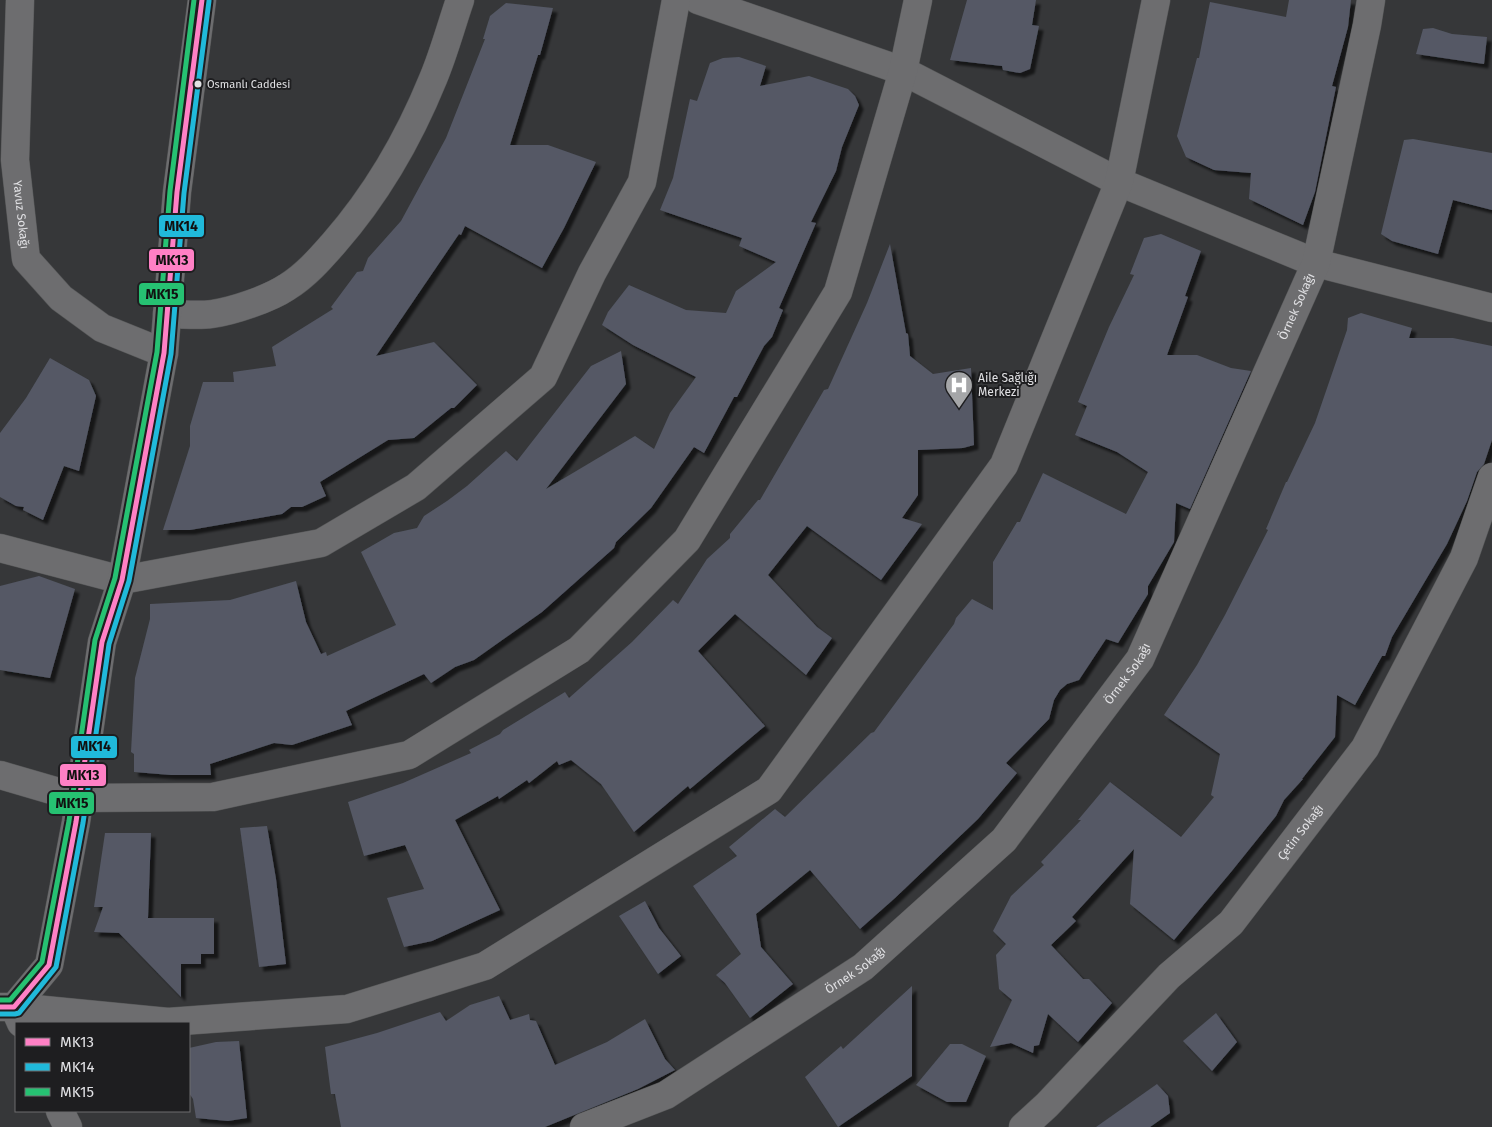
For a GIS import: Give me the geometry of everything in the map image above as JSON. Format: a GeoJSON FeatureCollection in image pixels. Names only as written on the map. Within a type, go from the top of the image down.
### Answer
{"type":"FeatureCollection","features":[{"type":"Feature","properties":{"kind":"street","name":"Yavuz Sokağı"},"geometry":{"type":"LineString","coordinates":[[20,0],[15,160],[26,258],[61,298],[102,328],[164,353]]}},
{"type":"Feature","properties":{"kind":"street"},"geometry":{"type":"LineString","coordinates":[[11,1013],[49,965],[79,798],[102,642],[122,580],[164,353],[176,192],[202,0]]}},
{"type":"Feature","properties":{"kind":"street"},"geometry":{"type":"LineString","coordinates":[[167,314],[213,314],[255,302],[287,287],[315,264],[360,210],[392,163],[434,78],[460,0]]}},
{"type":"Feature","properties":{"kind":"street"},"geometry":{"type":"LineString","coordinates":[[0,548],[122,580],[321,543],[416,488],[543,377],[592,273],[642,182],[676,0]]}},
{"type":"Feature","properties":{"kind":"street"},"geometry":{"type":"LineString","coordinates":[[698,0],[903,71],[1119,182],[1316,263],[1492,308]]}},
{"type":"Feature","properties":{"kind":"street"},"geometry":{"type":"LineString","coordinates":[[0,775],[79,798],[213,797],[409,755],[580,650],[687,540],[838,292],[903,71],[918,0]]}},
{"type":"Feature","properties":{"kind":"street"},"geometry":{"type":"LineString","coordinates":[[11,1013],[168,1022],[347,1009],[485,966],[769,790],[1004,465],[1119,182],[1156,0]]}},
{"type":"Feature","properties":{"kind":"street","name":"Örnek Sokağı"},"geometry":{"type":"LineString","coordinates":[[584,1127],[666,1095],[863,967],[1004,840],[1140,658],[1316,263],[1371,0]]}},
{"type":"Feature","properties":{"kind":"street","name":"Çetin Sokağı"},"geometry":{"type":"LineString","coordinates":[[1023,1127],[1047,1105],[1169,976],[1231,923],[1366,748],[1464,558],[1492,477]]}},
{"type":"Feature","properties":{"kind":"street"},"geometry":{"type":"LineString","coordinates":[[60,1112],[68,1127]]}},
{"type":"Feature","properties":{"kind":"building"},"geometry":{"type":"Polygon","coordinates":[[[967,0],[1036,0],[1032,25],[1039,26],[1030,69],[1020,73],[1003,70],[1002,66],[950,60],[967,0]]]}},
{"type":"Feature","properties":{"kind":"building"},"geometry":{"type":"Polygon","coordinates":[[[1289,0],[1351,0],[1348,27],[1332,86],[1336,87],[1315,192],[1303,225],[1249,199],[1251,173],[1214,170],[1186,157],[1177,136],[1197,58],[1199,58],[1210,2],[1286,17],[1289,0]]]}},
{"type":"Feature","properties":{"kind":"building"},"geometry":{"type":"Polygon","coordinates":[[[506,3],[553,8],[540,55],[538,55],[510,145],[548,145],[596,162],[542,268],[465,226],[461,235],[459,234],[376,356],[434,342],[477,385],[454,408],[451,408],[414,438],[388,440],[320,482],[326,496],[302,507],[291,507],[282,514],[190,530],[163,530],[190,446],[190,426],[203,382],[234,382],[233,372],[276,366],[272,347],[333,309],[331,307],[357,272],[363,271],[368,258],[401,221],[446,138],[485,39],[483,39],[490,16],[506,3]]]}},
{"type":"Feature","properties":{"kind":"building"},"geometry":{"type":"Polygon","coordinates":[[[1433,28],[1452,34],[1487,37],[1484,64],[1416,54],[1423,29],[1433,28]]]}},
{"type":"Feature","properties":{"kind":"building"},"geometry":{"type":"Polygon","coordinates":[[[739,57],[766,66],[760,86],[809,76],[848,89],[855,96],[859,105],[842,147],[836,171],[811,222],[816,223],[779,308],[783,310],[772,337],[764,346],[737,397],[734,397],[704,453],[694,447],[651,508],[616,542],[614,548],[542,612],[474,660],[455,667],[431,683],[424,674],[346,711],[352,725],[292,745],[274,743],[210,764],[211,775],[171,775],[134,772],[134,754],[131,752],[135,678],[150,619],[150,604],[230,600],[296,581],[306,622],[321,654],[326,652],[327,656],[396,625],[361,552],[394,533],[417,528],[424,516],[467,486],[506,451],[517,461],[591,366],[621,351],[626,384],[546,489],[635,436],[654,449],[670,413],[696,377],[633,345],[602,325],[608,312],[629,285],[686,310],[726,313],[736,291],[776,262],[739,246],[742,238],[660,210],[673,178],[690,99],[697,101],[710,63],[723,58],[739,57]]]}},
{"type":"Feature","properties":{"kind":"building"},"geometry":{"type":"Polygon","coordinates":[[[1413,139],[1492,153],[1492,210],[1453,200],[1438,254],[1392,241],[1381,234],[1404,140],[1413,139]]]}},
{"type":"Feature","properties":{"kind":"building"},"geometry":{"type":"Polygon","coordinates":[[[1161,234],[1201,251],[1185,296],[1188,297],[1167,355],[1197,355],[1231,368],[1251,371],[1190,509],[1176,503],[1174,542],[1148,586],[1148,594],[1118,643],[1106,639],[1079,680],[1067,684],[1060,690],[1054,700],[1049,719],[1006,763],[1017,773],[978,819],[860,929],[810,870],[756,914],[761,947],[793,984],[750,1018],[725,983],[716,975],[741,954],[693,886],[737,856],[729,847],[775,809],[785,817],[874,732],[954,624],[956,618],[972,599],[993,610],[993,562],[1017,522],[1020,522],[1043,473],[1126,514],[1148,472],[1117,452],[1075,435],[1087,406],[1078,402],[1109,327],[1134,275],[1130,274],[1144,238],[1161,234]]]}},
{"type":"Feature","properties":{"kind":"building"},"geometry":{"type":"Polygon","coordinates":[[[890,244],[906,333],[908,334],[910,356],[933,374],[971,368],[974,445],[963,448],[918,450],[918,495],[902,518],[922,524],[881,580],[807,526],[768,575],[817,627],[832,638],[806,675],[735,614],[698,651],[765,726],[690,789],[688,786],[634,832],[601,784],[571,760],[559,765],[557,761],[529,783],[527,780],[499,799],[498,796],[455,820],[500,910],[432,941],[404,947],[387,898],[424,889],[405,845],[364,856],[348,802],[403,783],[471,753],[469,750],[500,734],[503,730],[565,692],[569,698],[632,642],[673,600],[678,604],[707,559],[730,538],[730,534],[760,500],[824,390],[828,389],[867,303],[890,244]]]}},
{"type":"Feature","properties":{"kind":"building"},"geometry":{"type":"Polygon","coordinates":[[[1361,313],[1412,328],[1409,338],[1453,338],[1492,346],[1492,440],[1484,464],[1477,472],[1467,501],[1447,544],[1392,637],[1385,656],[1382,656],[1355,705],[1337,695],[1335,737],[1303,779],[1284,800],[1276,816],[1174,940],[1130,904],[1134,849],[1072,917],[1076,921],[1051,945],[1083,979],[1089,979],[1112,1003],[1078,1042],[1048,1014],[1039,1045],[1034,1046],[1033,1053],[1011,1043],[990,1047],[1012,1000],[999,989],[996,955],[1006,944],[993,931],[1011,896],[1044,865],[1041,862],[1081,820],[1078,820],[1110,782],[1181,837],[1214,797],[1211,795],[1220,754],[1164,715],[1197,665],[1225,615],[1268,530],[1266,529],[1286,482],[1315,423],[1347,330],[1348,318],[1361,313]]]}},
{"type":"Feature","properties":{"kind":"building"},"geometry":{"type":"Polygon","coordinates":[[[50,358],[89,380],[96,396],[79,471],[64,466],[43,520],[23,510],[24,507],[16,506],[0,497],[0,433],[26,398],[50,358]]]}},
{"type":"Feature","properties":{"kind":"building"},"geometry":{"type":"Polygon","coordinates":[[[39,576],[75,589],[50,678],[0,670],[0,586],[39,576]]]}},
{"type":"Feature","properties":{"kind":"building"},"geometry":{"type":"Polygon","coordinates":[[[267,826],[276,879],[286,964],[259,967],[240,828],[267,826]]]}},
{"type":"Feature","properties":{"kind":"building"},"geometry":{"type":"Polygon","coordinates":[[[105,833],[151,833],[148,918],[214,918],[214,954],[201,954],[201,964],[181,964],[181,997],[119,933],[94,932],[103,907],[94,907],[105,833]]]}},
{"type":"Feature","properties":{"kind":"building"},"geometry":{"type":"Polygon","coordinates":[[[645,901],[659,928],[681,956],[658,974],[619,916],[645,901]]]}},
{"type":"Feature","properties":{"kind":"building"},"geometry":{"type":"Polygon","coordinates":[[[912,986],[912,1076],[838,1127],[805,1077],[841,1046],[843,1049],[912,986]]]}},
{"type":"Feature","properties":{"kind":"building"},"geometry":{"type":"Polygon","coordinates":[[[499,996],[510,1020],[529,1014],[530,1020],[536,1021],[555,1065],[607,1042],[645,1019],[665,1059],[675,1070],[638,1089],[545,1127],[341,1127],[335,1094],[331,1094],[325,1047],[377,1033],[440,1012],[446,1021],[470,1005],[499,996]]]}},
{"type":"Feature","properties":{"kind":"building"},"geometry":{"type":"Polygon","coordinates":[[[1216,1013],[1237,1042],[1212,1071],[1183,1041],[1216,1013]]]}},
{"type":"Feature","properties":{"kind":"building"},"geometry":{"type":"Polygon","coordinates":[[[239,1041],[247,1118],[228,1121],[196,1118],[193,1099],[190,1094],[190,1048],[216,1042],[239,1041]]]}},
{"type":"Feature","properties":{"kind":"building"},"geometry":{"type":"Polygon","coordinates":[[[950,1044],[962,1044],[986,1056],[966,1102],[947,1102],[916,1085],[950,1044]]]}},
{"type":"Feature","properties":{"kind":"building"},"geometry":{"type":"Polygon","coordinates":[[[1157,1084],[1168,1096],[1170,1113],[1150,1127],[1096,1127],[1157,1084]]]}},
{"type":"Feature","properties":{"kind":"transit line","name":"MK15"},"geometry":{"type":"LineString","coordinates":[[0,1000],[10,1000],[42,962],[69,821],[95,640],[115,578],[157,352],[170,191],[194,0]]}},
{"type":"Feature","properties":{"kind":"transit line","name":"MK13"},"geometry":{"type":"LineString","coordinates":[[0,1007],[14,1007],[49,965],[76,822],[102,642],[122,580],[164,353],[177,192],[202,0]]}},
{"type":"Feature","properties":{"kind":"transit line","name":"MK14"},"geometry":{"type":"LineString","coordinates":[[0,1014],[19,1013],[56,967],[83,823],[109,644],[129,581],[171,354],[184,193],[209,1]]}},
{"type":"Feature","properties":{"kind":"place","name":"Osmanlı Caddesi"},"geometry":{"type":"Point","coordinates":[198,84]}},
{"type":"Feature","properties":{"kind":"place","name":"Aile Sağlığı Merkezi"},"geometry":{"type":"Point","coordinates":[959,409]}}]}
